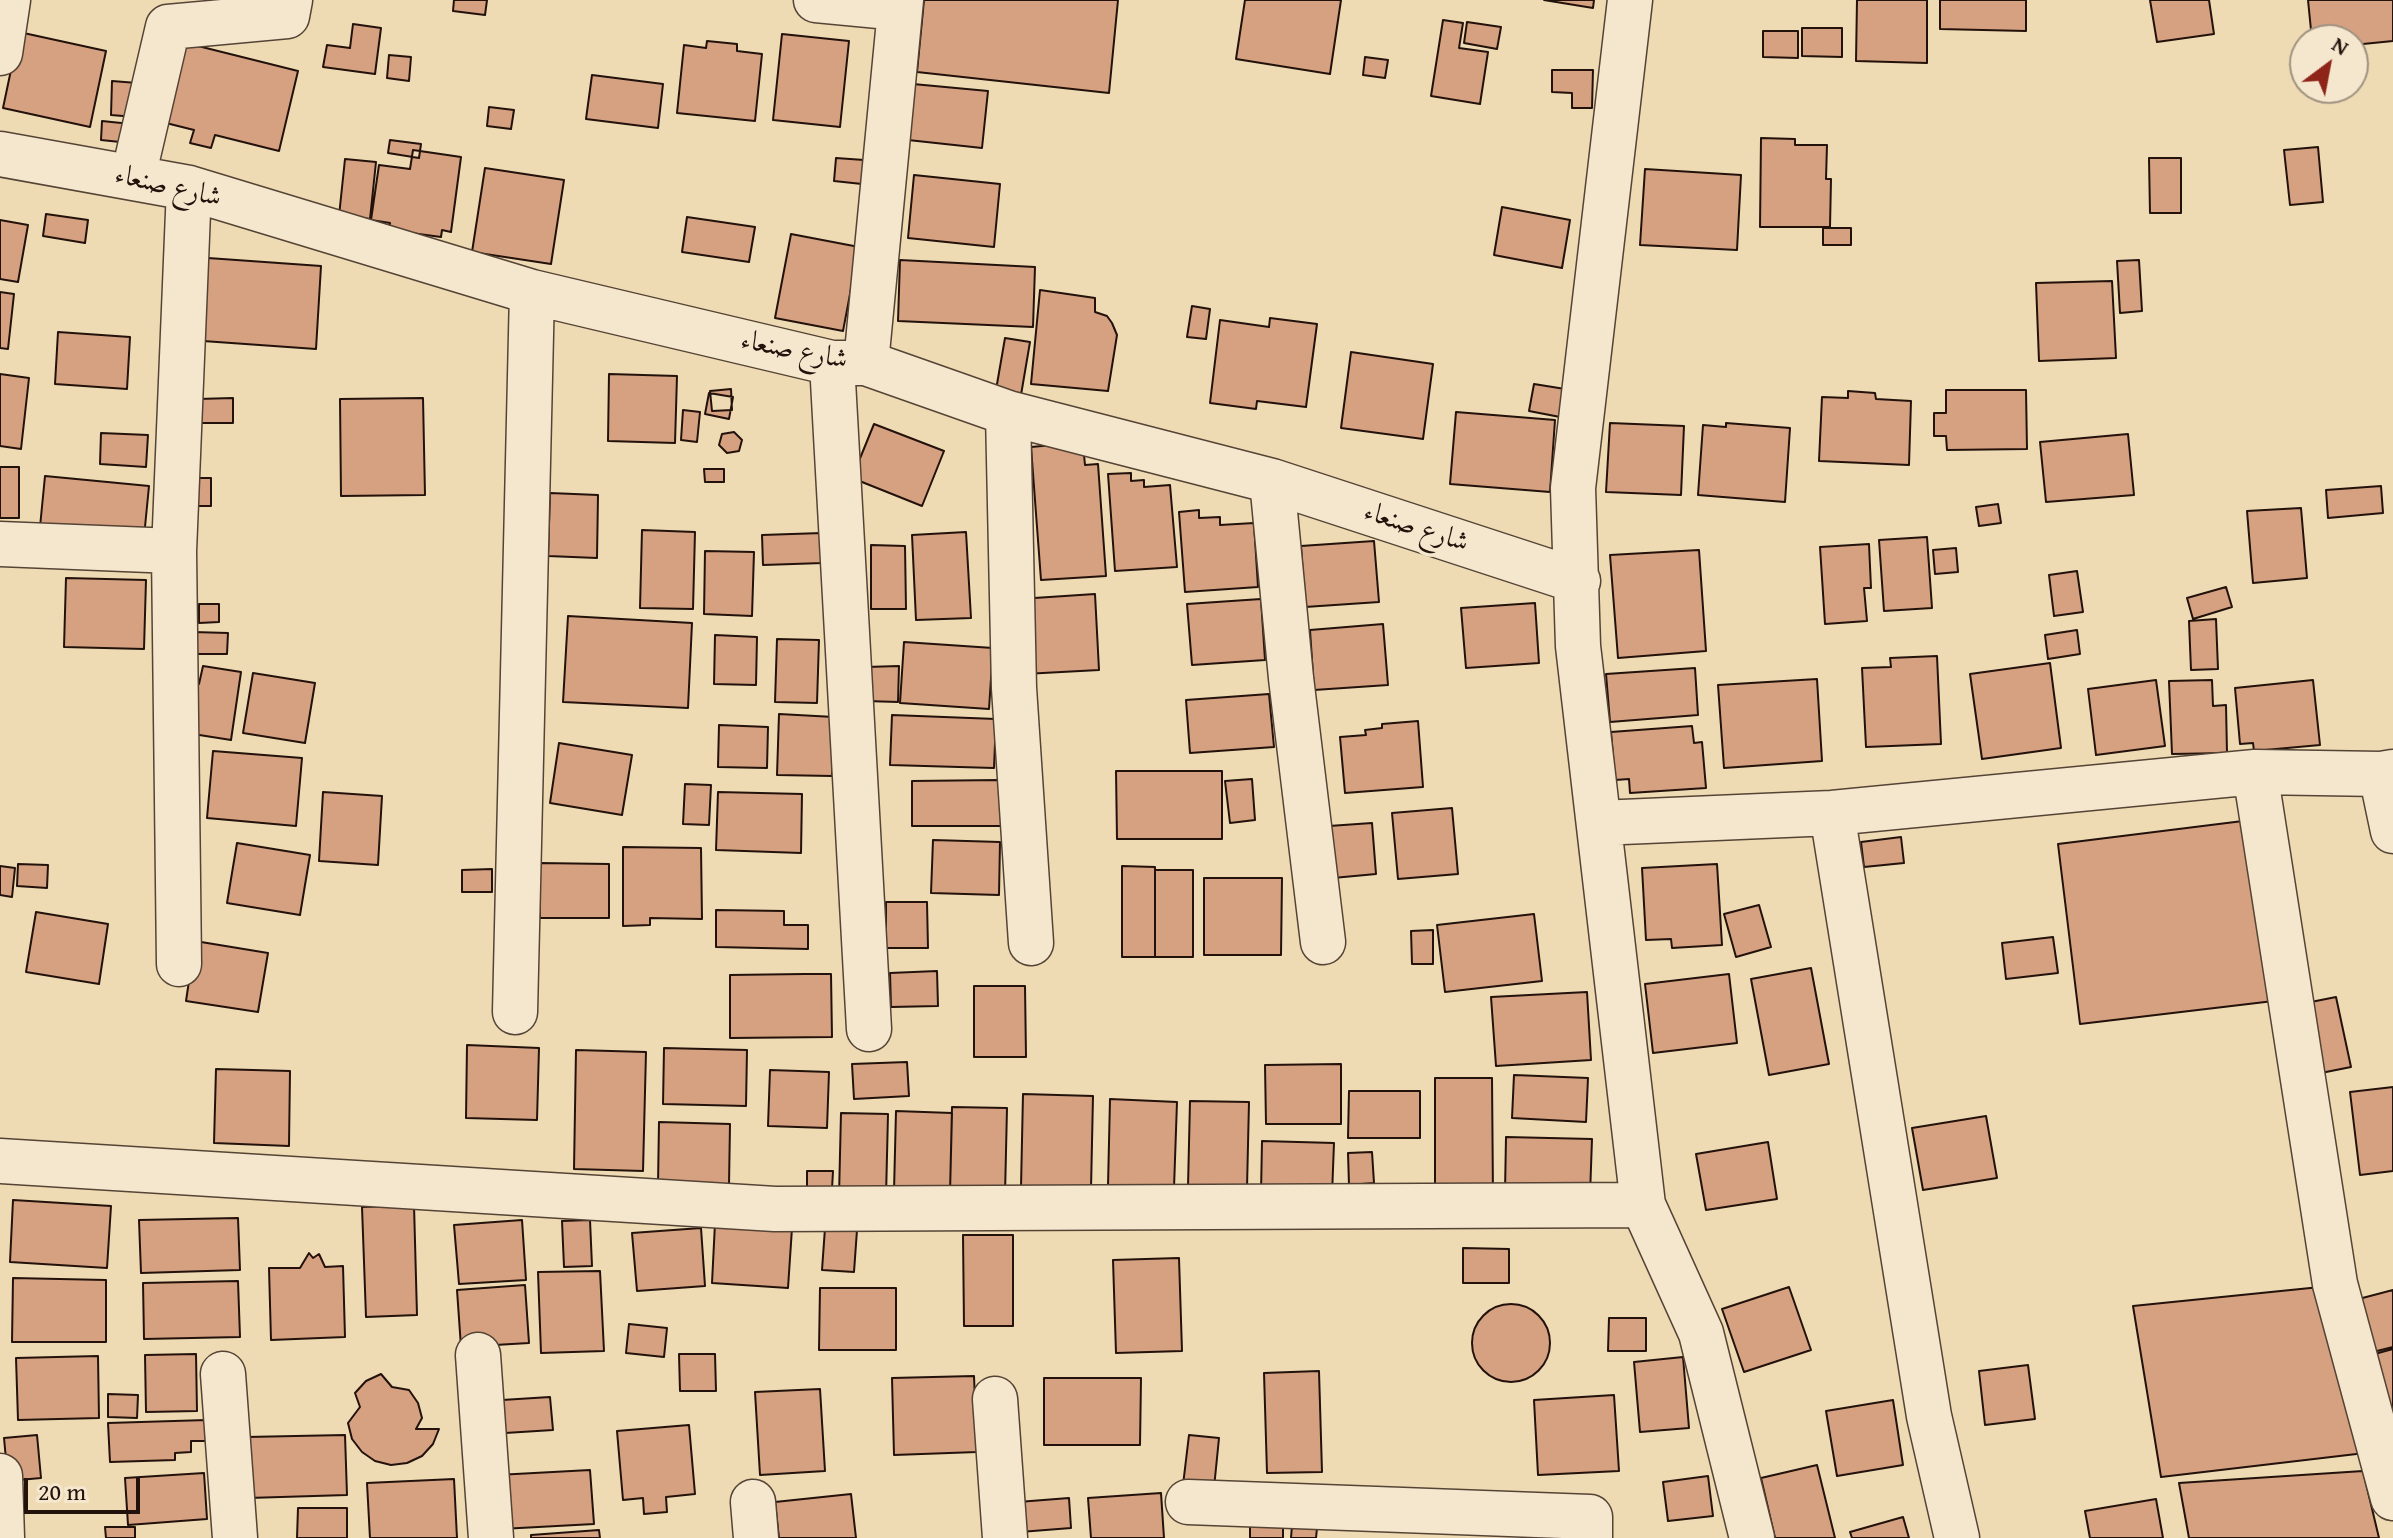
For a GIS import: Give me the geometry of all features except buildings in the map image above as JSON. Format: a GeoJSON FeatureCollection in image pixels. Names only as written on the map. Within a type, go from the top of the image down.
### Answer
{"type":"FeatureCollection","features":[{"type":"Feature","properties":{"kind":"street"},"geometry":{"type":"LineString","coordinates":[[0,53],[8,0]]}},
{"type":"Feature","properties":{"kind":"street"},"geometry":{"type":"LineString","coordinates":[[133,177],[168,27],[287,16],[290,0]]}},
{"type":"Feature","properties":{"kind":"street"},"geometry":{"type":"LineString","coordinates":[[816,0],[900,4],[849,363],[869,1029]]}},
{"type":"Feature","properties":{"kind":"street"},"geometry":{"type":"LineString","coordinates":[[1630,0],[1573,488],[1578,646],[1643,1205],[1701,1333],[1752,1538]]}},
{"type":"Feature","properties":{"kind":"street","name":"شارع صنعاء"},"geometry":{"type":"LineString","coordinates":[[0,154],[189,188],[532,292],[849,363],[1008,413],[1272,481],[1578,581]]}},
{"type":"Feature","properties":{"kind":"street"},"geometry":{"type":"LineString","coordinates":[[179,964],[174,551],[189,188]]}},
{"type":"Feature","properties":{"kind":"street"},"geometry":{"type":"LineString","coordinates":[[515,1012],[532,292]]}},
{"type":"Feature","properties":{"kind":"street"},"geometry":{"type":"LineString","coordinates":[[1008,413],[1014,688],[1031,943]]}},
{"type":"Feature","properties":{"kind":"street"},"geometry":{"type":"LineString","coordinates":[[1272,481],[1323,942]]}},
{"type":"Feature","properties":{"kind":"street"},"geometry":{"type":"LineString","coordinates":[[0,544],[174,551]]}},
{"type":"Feature","properties":{"kind":"street"},"geometry":{"type":"LineString","coordinates":[[1599,823],[1832,813],[2255,772],[2387,773],[2393,831]]}},
{"type":"Feature","properties":{"kind":"street"},"geometry":{"type":"LineString","coordinates":[[2255,772],[2335,1284],[2393,1498]]}},
{"type":"Feature","properties":{"kind":"street"},"geometry":{"type":"LineString","coordinates":[[1832,813],[1929,1416],[1957,1538]]}},
{"type":"Feature","properties":{"kind":"street"},"geometry":{"type":"LineString","coordinates":[[0,1161],[775,1209],[1643,1205]]}},
{"type":"Feature","properties":{"kind":"street"},"geometry":{"type":"LineString","coordinates":[[478,1355],[491,1538]]}},
{"type":"Feature","properties":{"kind":"street"},"geometry":{"type":"LineString","coordinates":[[223,1374],[235,1538]]}},
{"type":"Feature","properties":{"kind":"street"},"geometry":{"type":"LineString","coordinates":[[995,1399],[1005,1538]]}},
{"type":"Feature","properties":{"kind":"street"},"geometry":{"type":"LineString","coordinates":[[0,1476],[2,1538]]}},
{"type":"Feature","properties":{"kind":"street"},"geometry":{"type":"LineString","coordinates":[[1188,1502],[1590,1517],[1590,1538]]}}]}
